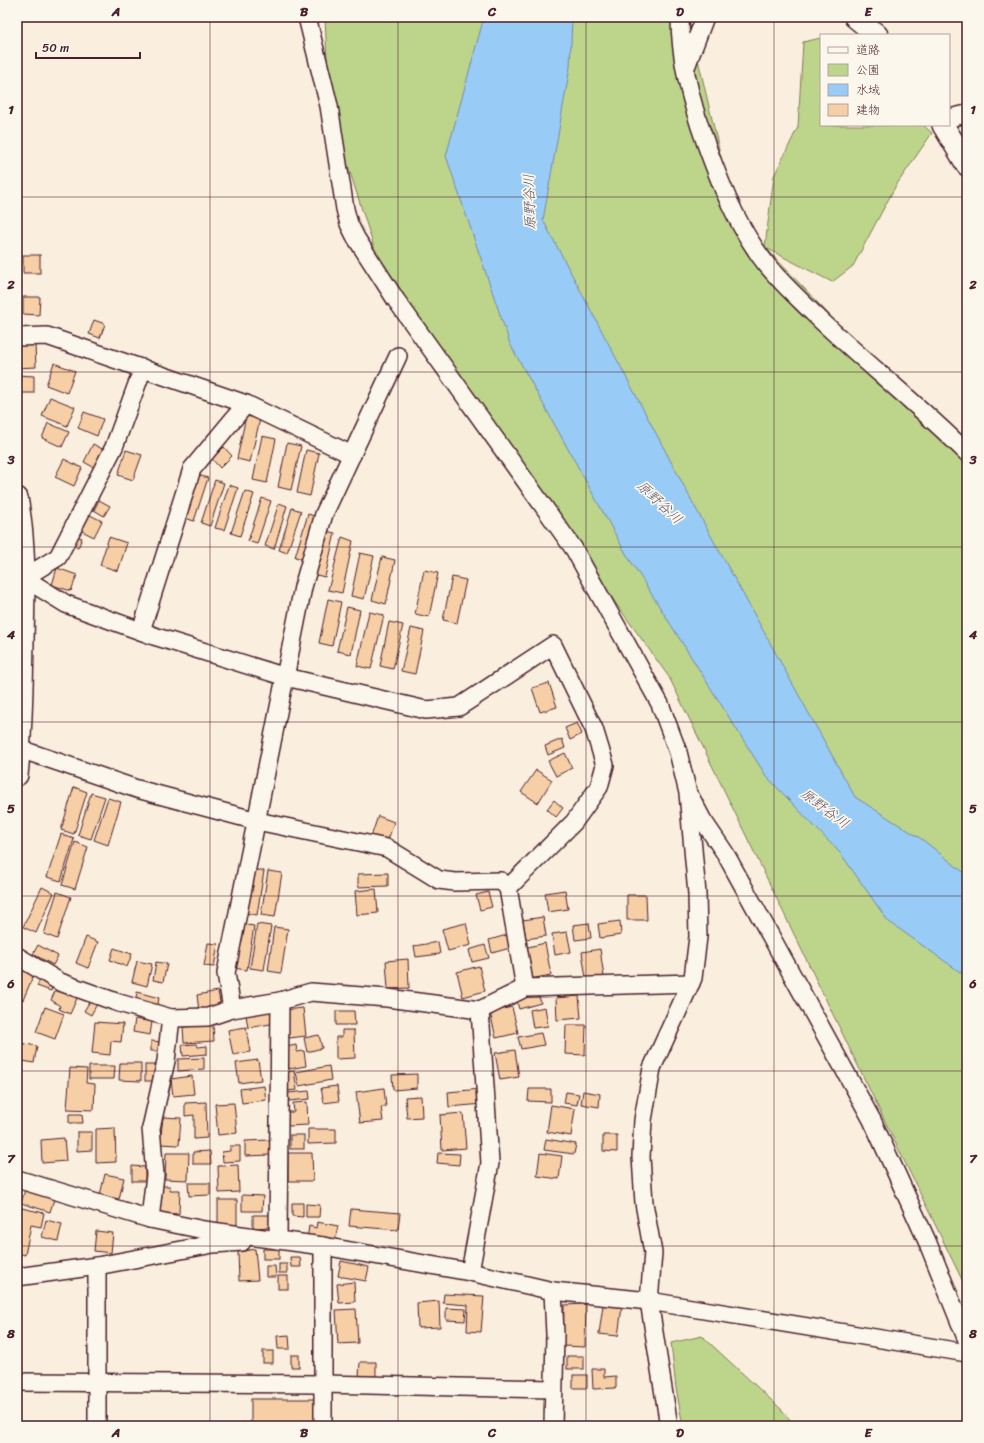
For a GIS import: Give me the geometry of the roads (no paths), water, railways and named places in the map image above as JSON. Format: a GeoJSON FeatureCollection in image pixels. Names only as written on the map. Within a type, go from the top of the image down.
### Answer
{"type":"FeatureCollection","features":[{"type":"Feature","properties":{"kind":"street"},"geometry":{"type":"LineString","coordinates":[[307,17],[329,106],[345,209],[349,224],[356,238],[396,300],[574,549],[660,704],[678,752],[688,793],[697,894],[698,937],[693,978],[652,1068],[643,1120],[641,1156],[643,1188],[654,1253],[649,1301],[669,1426]]}},
{"type":"Feature","properties":{"kind":"street"},"geometry":{"type":"LineString","coordinates":[[680,17],[684,71],[699,124],[714,166],[734,213],[756,251],[787,288],[839,338],[967,454]]}},
{"type":"Feature","properties":{"kind":"street"},"geometry":{"type":"LineString","coordinates":[[684,71],[705,17]]}},
{"type":"Feature","properties":{"kind":"street"},"geometry":{"type":"LineString","coordinates":[[855,17],[876,34]]}},
{"type":"Feature","properties":{"kind":"street"},"geometry":{"type":"LineString","coordinates":[[950,118],[967,114]]}},
{"type":"Feature","properties":{"kind":"street"},"geometry":{"type":"LineString","coordinates":[[944,126],[967,165]]}},
{"type":"Feature","properties":{"kind":"street"},"geometry":{"type":"LineString","coordinates":[[17,336],[47,336],[246,404],[352,455]]}},
{"type":"Feature","properties":{"kind":"street"},"geometry":{"type":"LineString","coordinates":[[232,1009],[226,973],[303,587],[324,514],[398,356]]}},
{"type":"Feature","properties":{"kind":"street"},"geometry":{"type":"LineString","coordinates":[[21,580],[58,557],[114,447],[143,368]]}},
{"type":"Feature","properties":{"kind":"street"},"geometry":{"type":"LineString","coordinates":[[141,631],[192,469],[246,404]]}},
{"type":"Feature","properties":{"kind":"street"},"geometry":{"type":"LineString","coordinates":[[17,498],[21,516],[17,775]]}},
{"type":"Feature","properties":{"kind":"street"},"geometry":{"type":"LineString","coordinates":[[21,580],[66,604],[141,631],[286,677],[426,710],[459,707],[553,645],[594,729],[605,765],[599,787],[574,822],[508,888]]}},
{"type":"Feature","properties":{"kind":"street"},"geometry":{"type":"LineString","coordinates":[[18,748],[137,790],[257,820],[387,848],[439,880],[455,882],[501,881],[508,888],[526,988]]}},
{"type":"Feature","properties":{"kind":"street"},"geometry":{"type":"LineString","coordinates":[[688,793],[702,819],[725,853],[872,1120],[927,1241],[967,1340]]}},
{"type":"Feature","properties":{"kind":"street"},"geometry":{"type":"LineString","coordinates":[[17,956],[60,982],[119,1003],[171,1018],[208,1017],[232,1009],[280,1001],[311,992],[387,998],[480,1010],[526,988],[691,983]]}},
{"type":"Feature","properties":{"kind":"street"},"geometry":{"type":"LineString","coordinates":[[278,1240],[280,1001]]}},
{"type":"Feature","properties":{"kind":"street"},"geometry":{"type":"LineString","coordinates":[[470,1272],[490,1163],[480,1010]]}},
{"type":"Feature","properties":{"kind":"street"},"geometry":{"type":"LineString","coordinates":[[150,1219],[155,1175],[151,1128],[166,1061],[171,1018]]}},
{"type":"Feature","properties":{"kind":"street"},"geometry":{"type":"LineString","coordinates":[[17,1179],[150,1219],[204,1230],[323,1246],[470,1272],[553,1291],[649,1301],[967,1353]]}},
{"type":"Feature","properties":{"kind":"street"},"geometry":{"type":"LineString","coordinates":[[17,1277],[97,1266],[214,1244],[278,1240]]}},
{"type":"Feature","properties":{"kind":"street"},"geometry":{"type":"LineString","coordinates":[[323,1246],[323,1426]]}},
{"type":"Feature","properties":{"kind":"street"},"geometry":{"type":"LineString","coordinates":[[97,1266],[97,1426]]}},
{"type":"Feature","properties":{"kind":"street"},"geometry":{"type":"LineString","coordinates":[[553,1291],[555,1334],[553,1426]]}},
{"type":"Feature","properties":{"kind":"street"},"geometry":{"type":"LineString","coordinates":[[17,1382],[322,1384],[553,1389]]}},
{"type":"Feature","properties":{"kind":"water","name":"原野谷川"},"geometry":{"type":"Polygon","coordinates":[[[484,17],[572,17],[570,67],[543,220],[695,507],[855,797],[923,840],[967,875],[967,977],[888,921],[841,854],[766,776],[625,552],[510,344],[446,156],[484,17]]]}}]}
